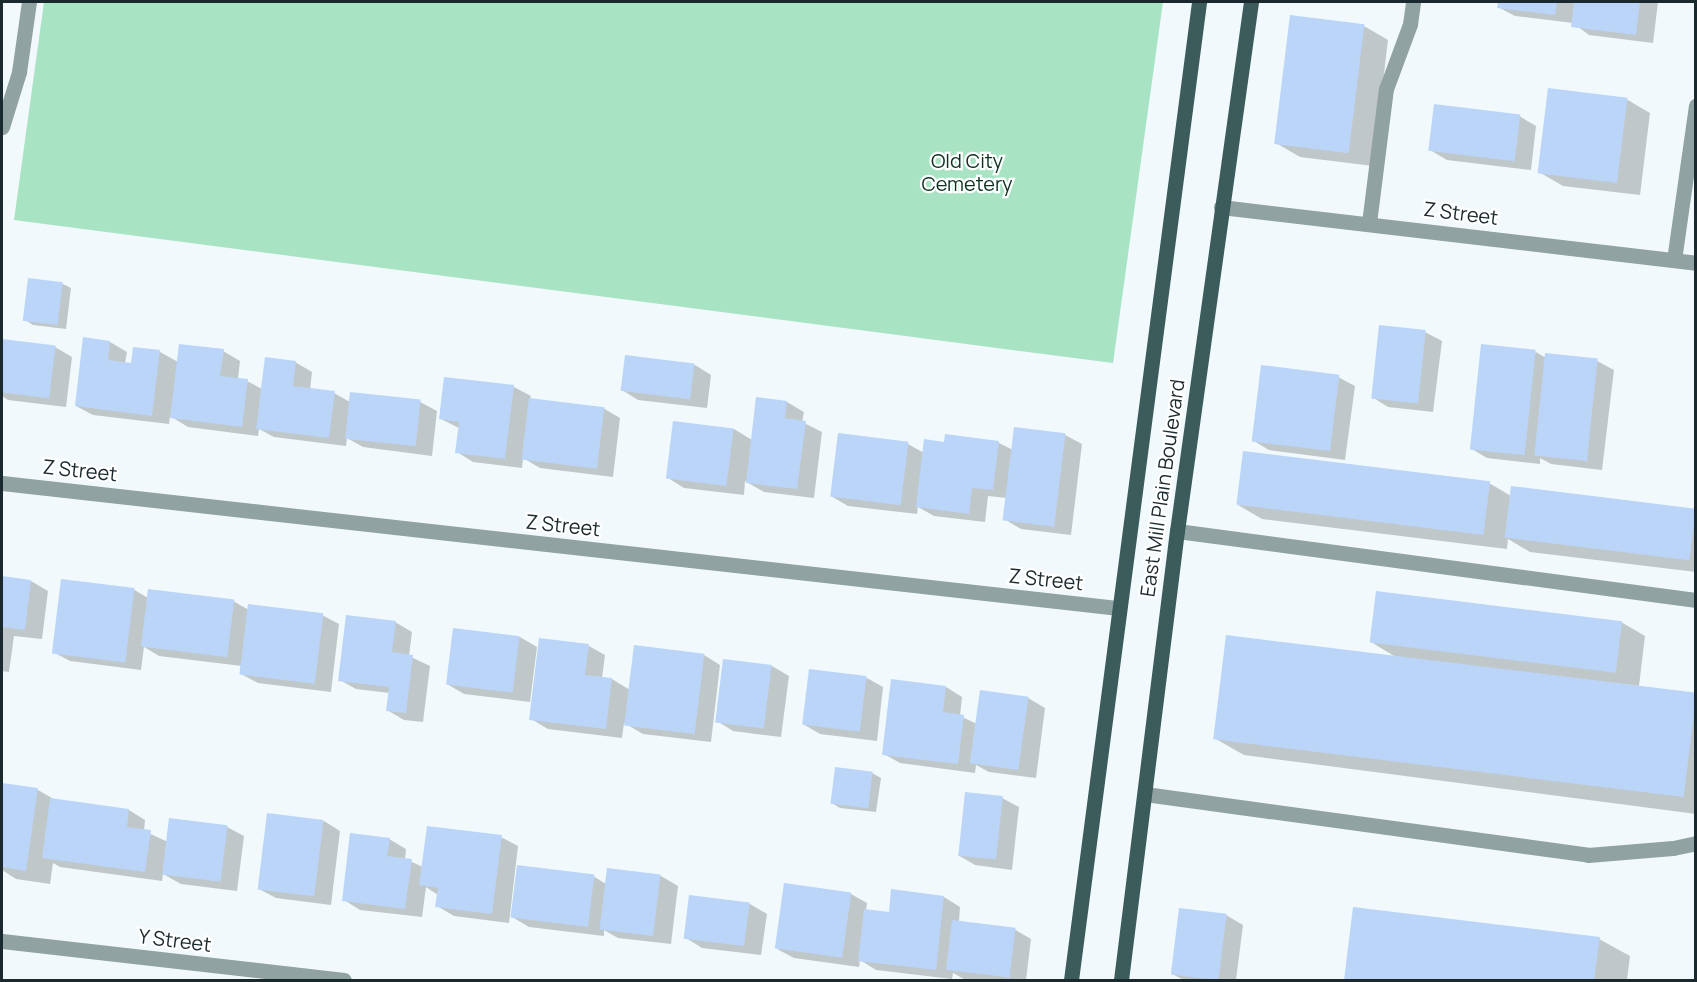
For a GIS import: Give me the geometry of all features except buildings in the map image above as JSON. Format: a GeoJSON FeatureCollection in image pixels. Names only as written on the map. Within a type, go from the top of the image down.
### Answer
{"type":"FeatureCollection","features":[{"type":"Feature","properties":{"kind":"main road","name":"East Mill Plain Boulevard"},"geometry":{"type":"LineString","coordinates":[[1071,981],[1199,2]]}},
{"type":"Feature","properties":{"kind":"main road","name":"East Mill Plain Boulevard"},"geometry":{"type":"LineString","coordinates":[[1120,981],[1177,531],[1251,2]]}},
{"type":"Feature","properties":{"kind":"street"},"geometry":{"type":"LineString","coordinates":[[2,128],[19,72],[28,2]]}},
{"type":"Feature","properties":{"kind":"street"},"geometry":{"type":"LineString","coordinates":[[1369,223],[1386,90],[1410,24],[1413,2]]}},
{"type":"Feature","properties":{"kind":"street"},"geometry":{"type":"LineString","coordinates":[[1674,260],[1695,106]]}},
{"type":"Feature","properties":{"kind":"street","name":"Z Street"},"geometry":{"type":"LineString","coordinates":[[1221,207],[1695,263]]}},
{"type":"Feature","properties":{"kind":"street","name":"Z Street"},"geometry":{"type":"LineString","coordinates":[[2,483],[1119,608]]}},
{"type":"Feature","properties":{"kind":"street"},"geometry":{"type":"LineString","coordinates":[[1177,531],[1695,600]]}},
{"type":"Feature","properties":{"kind":"street"},"geometry":{"type":"LineString","coordinates":[[1145,794],[1588,855],[1672,848],[1695,843]]}},
{"type":"Feature","properties":{"kind":"street","name":"Y Street"},"geometry":{"type":"LineString","coordinates":[[2,941],[344,981]]}},
{"type":"Feature","properties":{"kind":"green space","name":"Old City Cemetery"},"geometry":{"type":"Polygon","coordinates":[[[44,2],[1163,2],[1113,363],[14,220],[44,2]]]}}]}
